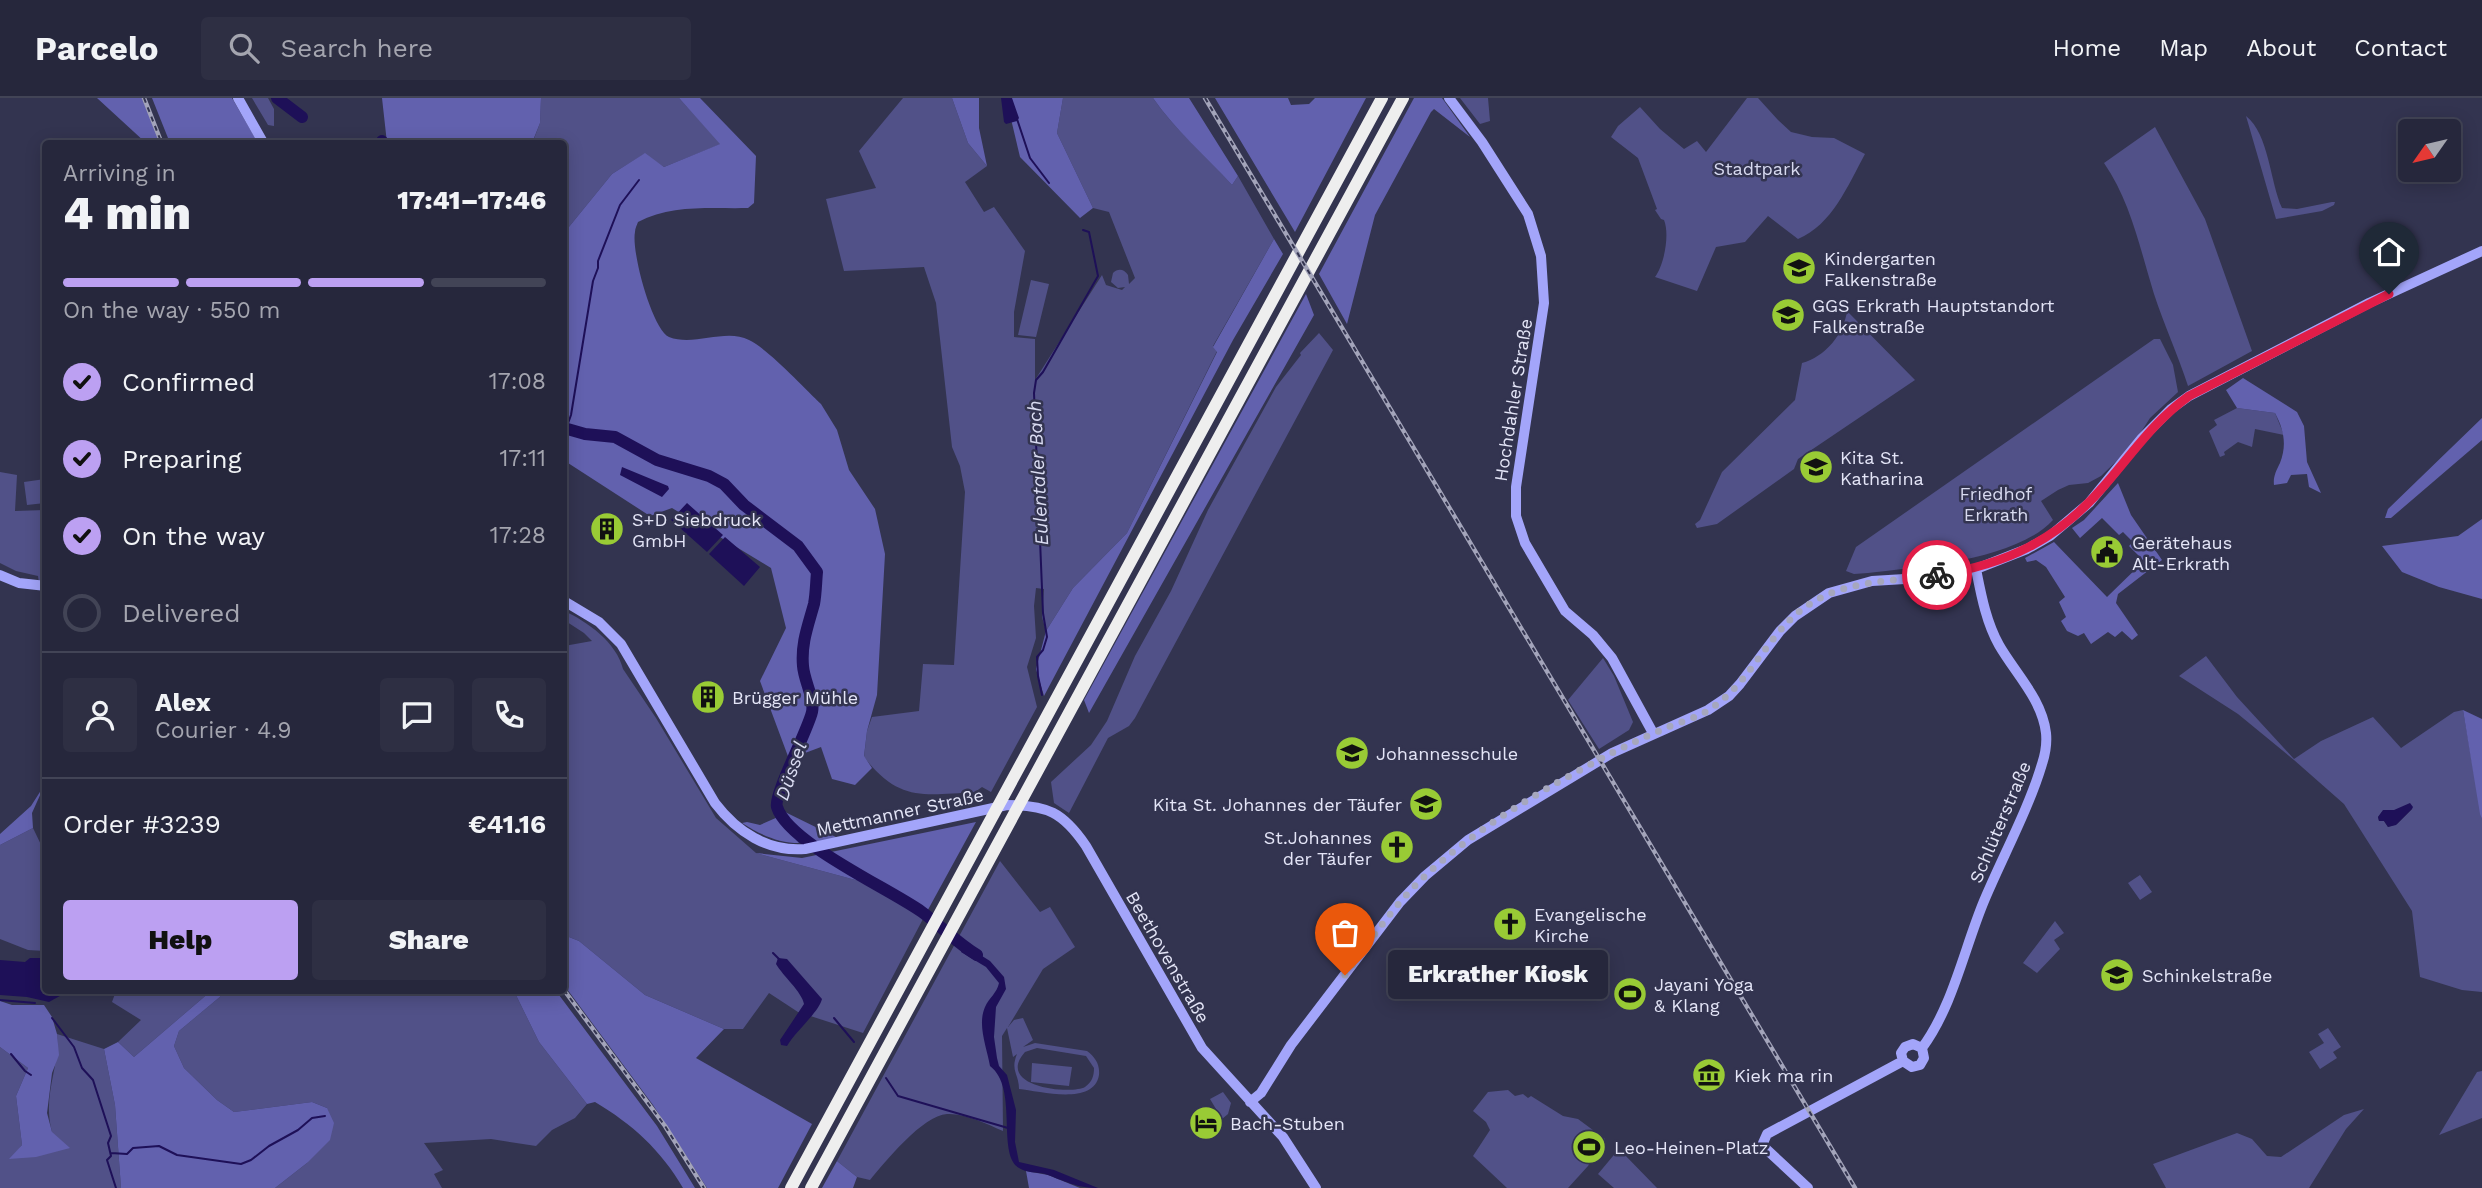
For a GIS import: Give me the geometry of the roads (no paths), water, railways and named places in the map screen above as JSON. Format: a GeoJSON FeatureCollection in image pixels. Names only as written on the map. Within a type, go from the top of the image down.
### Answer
{"type":"FeatureCollection","features":[{"type":"Feature","properties":{"kind":"highway"},"geometry":{"type":"LineString","coordinates":[[791,1188],[1382,98]]}},
{"type":"Feature","properties":{"kind":"highway"},"geometry":{"type":"LineString","coordinates":[[811,1188],[1403,98]]}},
{"type":"Feature","properties":{"kind":"main road"},"geometry":{"type":"LineString","coordinates":[[238,98],[262,140]]}},
{"type":"Feature","properties":{"kind":"main road","name":"Hochdahler Straße"},"geometry":{"type":"LineString","coordinates":[[1449,98],[1482,142],[1528,214],[1541,256],[1544,303],[1516,487],[1515,509],[1519,530],[1565,611],[1593,635],[1612,659],[1653,733]]}},
{"type":"Feature","properties":{"kind":"main road"},"geometry":{"type":"LineString","coordinates":[[1250,1102],[1261,1093],[1306,1026],[1404,898],[1451,854],[1496,822],[1612,753],[1653,733],[1700,715],[1729,696],[1780,631],[1795,616],[1829,593],[1872,581],[1921,578],[1976,569],[2027,549],[2068,523],[2106,485],[2163,415],[2189,396],[2369,303],[2482,251]]}},
{"type":"Feature","properties":{"kind":"main road","name":"Schlüterstraße"},"geometry":{"type":"LineString","coordinates":[[1922,1048],[1947,999],[1984,902],[2034,785],[2045,745],[2046,734],[2037,705],[1997,642],[1976,569]]}},
{"type":"Feature","properties":{"kind":"main road"},"geometry":{"type":"LineString","coordinates":[[0,575],[19,583],[42,586]]}},
{"type":"Feature","properties":{"kind":"main road","name":"Mettmanner Straße"},"geometry":{"type":"LineString","coordinates":[[567,603],[600,622],[621,644],[715,803],[731,822],[746,834],[763,842],[784,848],[805,849],[1007,805],[1045,808],[1067,822]]}},
{"type":"Feature","properties":{"kind":"main road","name":"Beethovenstraße"},"geometry":{"type":"LineString","coordinates":[[1067,822],[1086,846],[1202,1048],[1283,1137],[1316,1188]]}},
{"type":"Feature","properties":{"kind":"main road"},"geometry":{"type":"LineString","coordinates":[[1913,1044],[1922,1048],[1924,1055],[1920,1065],[1912,1067],[1903,1061],[1901,1054],[1905,1047],[1913,1044]]}},
{"type":"Feature","properties":{"kind":"main road"},"geometry":{"type":"LineString","coordinates":[[1808,1188],[1769,1153],[1763,1143],[1771,1131],[1903,1061]]}},
{"type":"Feature","properties":{"kind":"waterway","name":"Düssel"},"geometry":{"type":"LineString","coordinates":[[277,98],[302,117]]}},
{"type":"Feature","properties":{"kind":"waterway","name":"Eulentaler Bach"},"geometry":{"type":"LineString","coordinates":[[1017,119],[1030,158],[1049,183]]}},
{"type":"Feature","properties":{"kind":"waterway"},"geometry":{"type":"LineString","coordinates":[[567,426],[598,261],[620,205],[639,180]]}},
{"type":"Feature","properties":{"kind":"waterway","name":"Eulentaler Bach"},"geometry":{"type":"LineString","coordinates":[[1042,695],[1037,657],[1043,650],[1047,637],[1043,613],[1034,393],[1036,380],[1098,276],[1089,232],[1083,230]]}},
{"type":"Feature","properties":{"kind":"waterway","name":"Düssel"},"geometry":{"type":"LineString","coordinates":[[567,429],[615,437],[657,460],[709,476],[724,484],[744,505],[798,546],[817,572],[815,600],[803,650],[804,672],[813,707],[780,790],[777,807],[785,821],[819,850],[907,902],[977,955]]}},
{"type":"Feature","properties":{"kind":"waterway"},"geometry":{"type":"LineString","coordinates":[[773,953],[780,960]]}},
{"type":"Feature","properties":{"kind":"waterway"},"geometry":{"type":"LineString","coordinates":[[0,1000],[35,1003]]}},
{"type":"Feature","properties":{"kind":"waterway"},"geometry":{"type":"LineString","coordinates":[[52,1018],[74,1047],[82,1068],[93,1080],[111,1136],[108,1143],[111,1156],[107,1160],[116,1188]]}},
{"type":"Feature","properties":{"kind":"waterway"},"geometry":{"type":"LineString","coordinates":[[834,1018],[854,1042]]}},
{"type":"Feature","properties":{"kind":"waterway"},"geometry":{"type":"LineString","coordinates":[[11,1054],[31,1075]]}},
{"type":"Feature","properties":{"kind":"waterway"},"geometry":{"type":"LineString","coordinates":[[886,1078],[898,1096],[1008,1128]]}},
{"type":"Feature","properties":{"kind":"waterway"},"geometry":{"type":"LineString","coordinates":[[111,1153],[127,1154],[133,1148],[159,1146],[177,1155],[241,1164],[298,1130],[312,1118],[325,1116]]}},
{"type":"Feature","properties":{"kind":"railway"},"geometry":{"type":"LineString","coordinates":[[144,98],[160,140]]}},
{"type":"Feature","properties":{"kind":"railway"},"geometry":{"type":"LineString","coordinates":[[1205,98],[1855,1188]]}},
{"type":"Feature","properties":{"kind":"railway"},"geometry":{"type":"LineString","coordinates":[[567,994],[665,1126],[704,1188]]}},
{"type":"Feature","properties":{"kind":"place","name":"Kindergarten Falkenstraße"},"geometry":{"type":"Point","coordinates":[1799,268]}},
{"type":"Feature","properties":{"kind":"place","name":"GGS Erkrath Hauptstandort Falkenstraße"},"geometry":{"type":"Point","coordinates":[1788,315]}},
{"type":"Feature","properties":{"kind":"place","name":"Kita St. Katharina"},"geometry":{"type":"Point","coordinates":[1816,467]}},
{"type":"Feature","properties":{"kind":"place","name":"S+D Siebdruck GmbH"},"geometry":{"type":"Point","coordinates":[607,529]}},
{"type":"Feature","properties":{"kind":"place","name":"Gerätehaus Alt-Erkrath"},"geometry":{"type":"Point","coordinates":[2107,552]}},
{"type":"Feature","properties":{"kind":"place","name":"Brügger Mühle"},"geometry":{"type":"Point","coordinates":[708,697]}},
{"type":"Feature","properties":{"kind":"place","name":"Johannesschule"},"geometry":{"type":"Point","coordinates":[1352,753]}},
{"type":"Feature","properties":{"kind":"place","name":"Kita St. Johannes der Täufer"},"geometry":{"type":"Point","coordinates":[1426,804]}},
{"type":"Feature","properties":{"kind":"place","name":"St.Johannes der Täufer"},"geometry":{"type":"Point","coordinates":[1397,847]}},
{"type":"Feature","properties":{"kind":"place","name":"Evangelische Kirche"},"geometry":{"type":"Point","coordinates":[1510,924]}},
{"type":"Feature","properties":{"kind":"place","name":"Erkrather Kiosk"},"geometry":{"type":"Point","coordinates":[1345,975]}},
{"type":"Feature","properties":{"kind":"place","name":"Schinkelstraße"},"geometry":{"type":"Point","coordinates":[2117,975]}},
{"type":"Feature","properties":{"kind":"place","name":"Jayani Yoga & Klang"},"geometry":{"type":"Point","coordinates":[1630,994]}},
{"type":"Feature","properties":{"kind":"place","name":"Kiek ma rin"},"geometry":{"type":"Point","coordinates":[1709,1075]}},
{"type":"Feature","properties":{"kind":"place","name":"Bach-Stuben"},"geometry":{"type":"Point","coordinates":[1206,1123]}},
{"type":"Feature","properties":{"kind":"place","name":"Leo-Heinen-Platz"},"geometry":{"type":"Point","coordinates":[1589,1147]}},
{"type":"Feature","properties":{"kind":"park label","name":"Stadtpark"},"geometry":{"type":"Point","coordinates":[1757,168]}},
{"type":"Feature","properties":{"kind":"park label","name":"Friedhof Erkrath"},"geometry":{"type":"Point","coordinates":[1996,503]}}]}
